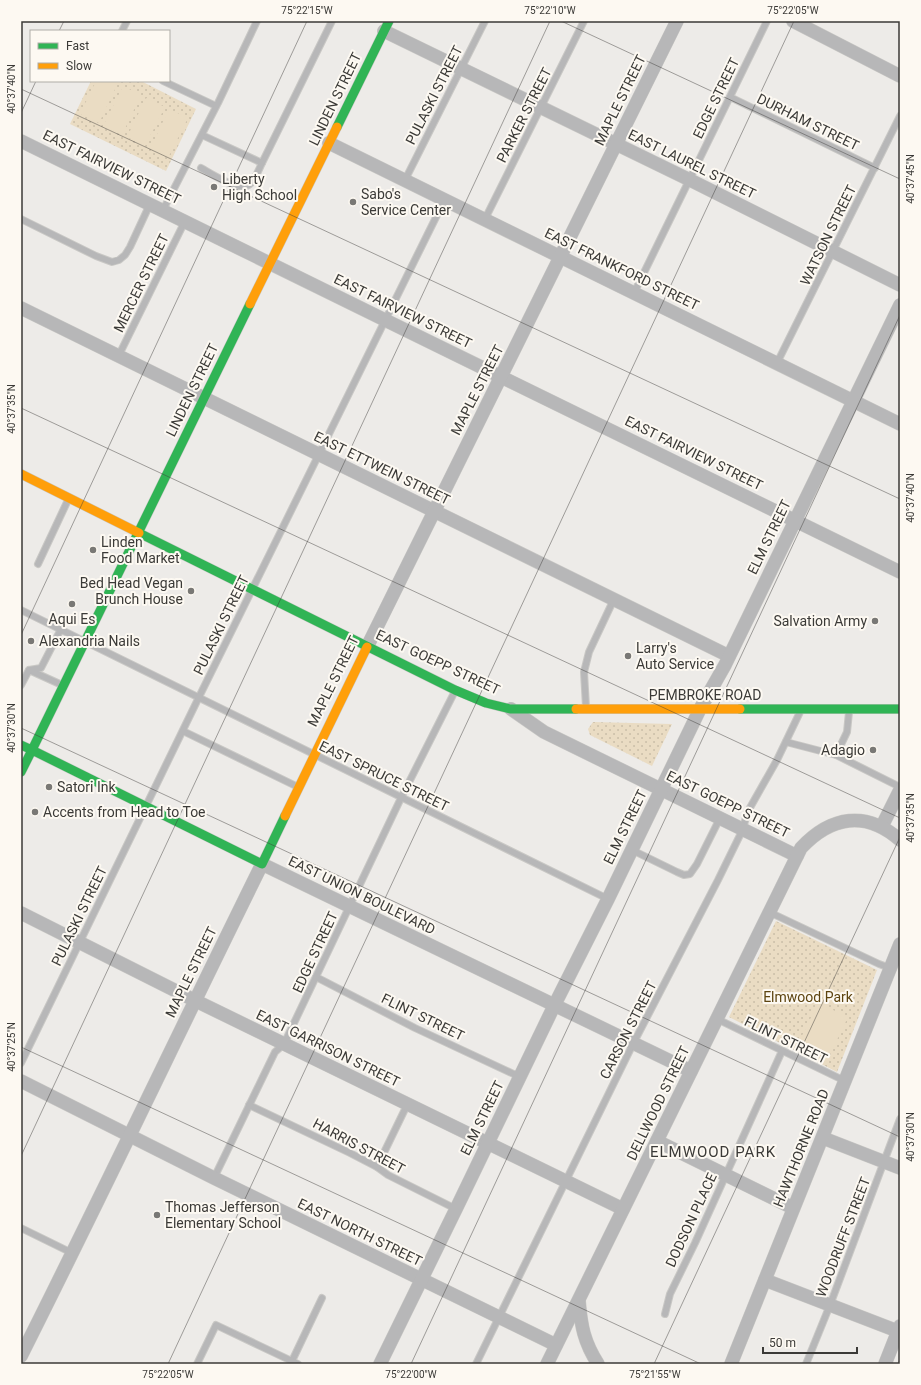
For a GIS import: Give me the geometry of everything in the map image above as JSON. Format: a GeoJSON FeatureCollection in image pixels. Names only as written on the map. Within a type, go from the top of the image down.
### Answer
{"type":"FeatureCollection","features":[{"type":"Feature","properties":{"kind":"main road","name":"LINDEN STREET"},"geometry":{"type":"LineString","coordinates":[[21,772],[386,26]]}},
{"type":"Feature","properties":{"kind":"main road","name":"EAST GOEPP STREET"},"geometry":{"type":"LineString","coordinates":[[21,474],[455,690],[486,703],[510,709]]}},
{"type":"Feature","properties":{"kind":"main road","name":"MAPLE STREET"},"geometry":{"type":"LineString","coordinates":[[262,864],[367,647]]}},
{"type":"Feature","properties":{"kind":"main road","name":"PEMBROKE ROAD"},"geometry":{"type":"LineString","coordinates":[[510,709],[900,709]]}},
{"type":"Feature","properties":{"kind":"main road","name":"EAST UNION BOULEVARD"},"geometry":{"type":"LineString","coordinates":[[21,745],[262,864]]}},
{"type":"Feature","properties":{"kind":"street","name":"MAPLE STREET"},"geometry":{"type":"LineString","coordinates":[[367,647],[677,21]]}},
{"type":"Feature","properties":{"kind":"street"},"geometry":{"type":"LineString","coordinates":[[793,21],[900,76]]}},
{"type":"Feature","properties":{"kind":"street","name":"EAST LAUREL STREET"},"geometry":{"type":"LineString","coordinates":[[386,26],[462,68],[900,284]]}},
{"type":"Feature","properties":{"kind":"street","name":"EAST FAIRVIEW STREET"},"geometry":{"type":"LineString","coordinates":[[21,141],[163,210],[269,264],[900,572]]}},
{"type":"Feature","properties":{"kind":"street","name":"EAST FRANKFORD STREET"},"geometry":{"type":"LineString","coordinates":[[330,143],[900,424]]}},
{"type":"Feature","properties":{"kind":"street","name":"ELM STREET"},"geometry":{"type":"LineString","coordinates":[[380,1364],[700,709],[729,656],[900,304]]}},
{"type":"Feature","properties":{"kind":"street","name":"EAST ETTWEIN STREET"},"geometry":{"type":"LineString","coordinates":[[21,308],[729,656]]}},
{"type":"Feature","properties":{"kind":"street","name":"EAST GOEPP STREET"},"geometry":{"type":"LineString","coordinates":[[510,709],[544,732],[797,856]]}},
{"type":"Feature","properties":{"kind":"street"},"geometry":{"type":"LineString","coordinates":[[900,788],[882,826],[900,840]]}},
{"type":"Feature","properties":{"kind":"street","name":"DELLWOOD STREET"},"geometry":{"type":"LineString","coordinates":[[547,1364],[801,848],[815,834],[830,826],[852,820],[864,820],[882,826]]}},
{"type":"Feature","properties":{"kind":"street","name":"MAPLE STREET"},"geometry":{"type":"LineString","coordinates":[[21,1356],[131,1136],[194,1000],[262,864]]}},
{"type":"Feature","properties":{"kind":"street","name":"EAST UNION BOULEVARD"},"geometry":{"type":"LineString","coordinates":[[262,864],[690,1072]]}},
{"type":"Feature","properties":{"kind":"street","name":"EAST GARRISON STREET"},"geometry":{"type":"LineString","coordinates":[[21,913],[80,941],[194,1000],[622,1209]]}},
{"type":"Feature","properties":{"kind":"street","name":"HAWTHORNE ROAD"},"geometry":{"type":"LineString","coordinates":[[731,1364],[900,944]]}},
{"type":"Feature","properties":{"kind":"street","name":"EAST NORTH STREET"},"geometry":{"type":"LineString","coordinates":[[21,1081],[214,1178],[556,1345]]}},
{"type":"Feature","properties":{"kind":"street"},"geometry":{"type":"LineString","coordinates":[[823,1138],[900,1168]]}},
{"type":"Feature","properties":{"kind":"street"},"geometry":{"type":"LineString","coordinates":[[657,1141],[794,1208]]}},
{"type":"Feature","properties":{"kind":"street"},"geometry":{"type":"LineString","coordinates":[[765,1280],[899,1330],[885,1364]]}},
{"type":"Feature","properties":{"kind":"street"},"geometry":{"type":"LineString","coordinates":[[579,1301],[583,1334],[598,1364]]}},
{"type":"Feature","properties":{"kind":"lane"},"geometry":{"type":"LineString","coordinates":[[122,30],[127,21]]}},
{"type":"Feature","properties":{"kind":"lane"},"geometry":{"type":"LineString","coordinates":[[163,210],[202,135],[257,21]]}},
{"type":"Feature","properties":{"kind":"lane"},"geometry":{"type":"LineString","coordinates":[[201,168],[235,186],[244,187],[251,184],[332,21]]}},
{"type":"Feature","properties":{"kind":"lane","name":"PULASKI STREET"},"geometry":{"type":"LineString","coordinates":[[405,180],[485,21]]}},
{"type":"Feature","properties":{"kind":"lane","name":"EDGE STREET"},"geometry":{"type":"LineString","coordinates":[[634,292],[767,21]]}},
{"type":"Feature","properties":{"kind":"lane","name":"PARKER STREET"},"geometry":{"type":"LineString","coordinates":[[485,219],[582,22]]}},
{"type":"Feature","properties":{"kind":"lane"},"geometry":{"type":"LineString","coordinates":[[164,82],[216,106]]}},
{"type":"Feature","properties":{"kind":"lane","name":"DURHAM STREET"},"geometry":{"type":"LineString","coordinates":[[730,97],[875,168]]}},
{"type":"Feature","properties":{"kind":"lane","name":"WATSON STREET"},"geometry":{"type":"LineString","coordinates":[[777,363],[900,116]]}},
{"type":"Feature","properties":{"kind":"lane"},"geometry":{"type":"LineString","coordinates":[[202,135],[262,162]]}},
{"type":"Feature","properties":{"kind":"lane","name":"PULASKI STREET"},"geometry":{"type":"LineString","coordinates":[[21,1062],[182,731],[445,199]]}},
{"type":"Feature","properties":{"kind":"lane"},"geometry":{"type":"LineString","coordinates":[[21,220],[96,256],[112,262],[119,260],[125,255],[150,204]]}},
{"type":"Feature","properties":{"kind":"lane","name":"MERCER STREET"},"geometry":{"type":"LineString","coordinates":[[119,355],[185,221]]}},
{"type":"Feature","properties":{"kind":"lane"},"geometry":{"type":"LineString","coordinates":[[38,564],[69,498]]}},
{"type":"Feature","properties":{"kind":"lane"},"geometry":{"type":"LineString","coordinates":[[586,709],[584,672],[587,658],[614,599]]}},
{"type":"Feature","properties":{"kind":"lane","name":"EAST SPRUCE STREET"},"geometry":{"type":"LineString","coordinates":[[21,610],[608,899]]}},
{"type":"Feature","properties":{"kind":"lane"},"geometry":{"type":"LineString","coordinates":[[29,670],[41,668],[61,629]]}},
{"type":"Feature","properties":{"kind":"lane"},"geometry":{"type":"LineString","coordinates":[[21,685],[29,670]]}},
{"type":"Feature","properties":{"kind":"lane"},"geometry":{"type":"LineString","coordinates":[[29,670],[63,686]]}},
{"type":"Feature","properties":{"kind":"lane","name":"EDGE STREET"},"geometry":{"type":"LineString","coordinates":[[214,1178],[275,1052],[284,1044],[401,798],[455,690]]}},
{"type":"Feature","properties":{"kind":"lane","name":"CARSON STREET"},"geometry":{"type":"LineString","coordinates":[[476,1364],[633,1044],[718,880],[743,829],[747,814],[786,742],[802,708]]}},
{"type":"Feature","properties":{"kind":"lane"},"geometry":{"type":"LineString","coordinates":[[836,755],[847,732],[849,708]]}},
{"type":"Feature","properties":{"kind":"lane"},"geometry":{"type":"LineString","coordinates":[[182,731],[300,788]]}},
{"type":"Feature","properties":{"kind":"lane"},"geometry":{"type":"LineString","coordinates":[[786,742],[836,755],[900,788]]}},
{"type":"Feature","properties":{"kind":"lane"},"geometry":{"type":"LineString","coordinates":[[632,850],[684,875],[690,874],[697,864],[720,818]]}},
{"type":"Feature","properties":{"kind":"lane"},"geometry":{"type":"LineString","coordinates":[[769,912],[890,968]]}},
{"type":"Feature","properties":{"kind":"lane","name":"FLINT STREET"},"geometry":{"type":"LineString","coordinates":[[316,977],[415,1028],[520,1077]]}},
{"type":"Feature","properties":{"kind":"lane","name":"FLINT STREET"},"geometry":{"type":"LineString","coordinates":[[717,1019],[845,1081]]}},
{"type":"Feature","properties":{"kind":"lane","name":"DODSON PLACE"},"geometry":{"type":"LineString","coordinates":[[665,1314],[670,1294],[695,1243],[782,1051]]}},
{"type":"Feature","properties":{"kind":"lane","name":"HARRIS STREET"},"geometry":{"type":"LineString","coordinates":[[249,1105],[377,1167],[388,1175],[456,1209]]}},
{"type":"Feature","properties":{"kind":"lane"},"geometry":{"type":"LineString","coordinates":[[377,1167],[408,1105]]}},
{"type":"Feature","properties":{"kind":"lane","name":"WOODRUFF STREET"},"geometry":{"type":"LineString","coordinates":[[806,1364],[885,1162],[889,1146],[900,1119]]}},
{"type":"Feature","properties":{"kind":"lane"},"geometry":{"type":"LineString","coordinates":[[21,1228],[72,1253]]}},
{"type":"Feature","properties":{"kind":"lane"},"geometry":{"type":"LineString","coordinates":[[197,1364],[216,1325],[295,1363],[322,1298]]}},
{"type":"Feature","properties":{"kind":"green space"},"geometry":{"type":"Polygon","coordinates":[[[91,82],[143,82],[196,109],[166,171],[70,124],[91,82]]]}},
{"type":"Feature","properties":{"kind":"green space"},"geometry":{"type":"Polygon","coordinates":[[[96,82],[118,83],[99,123],[80,114],[96,82]]]}},
{"type":"Feature","properties":{"kind":"green space"},"geometry":{"type":"Polygon","coordinates":[[[123,86],[141,95],[122,135],[103,126],[123,86]]]}},
{"type":"Feature","properties":{"kind":"green space"},"geometry":{"type":"Polygon","coordinates":[[[146,98],[165,107],[145,146],[127,137],[146,98]]]}},
{"type":"Feature","properties":{"kind":"green space"},"geometry":{"type":"Polygon","coordinates":[[[169,109],[188,118],[168,158],[150,149],[169,109]]]}},
{"type":"Feature","properties":{"kind":"green space"},"geometry":{"type":"Polygon","coordinates":[[[593,722],[672,724],[652,766],[590,735],[588,729],[593,722]]]}},
{"type":"Feature","properties":{"kind":"green space","name":"Elmwood Park"},"geometry":{"type":"Polygon","coordinates":[[[776,921],[877,970],[837,1072],[729,1017],[776,921]]]}},
{"type":"Feature","properties":{"kind":"green space"},"geometry":{"type":"Polygon","coordinates":[[[818,1003],[848,1017],[826,1063],[796,1048],[818,1003]]]}},
{"type":"Feature","properties":{"kind":"traffic: fast"},"geometry":{"type":"LineString","coordinates":[[337,127],[389,21]]}},
{"type":"Feature","properties":{"kind":"traffic: fast"},"geometry":{"type":"LineString","coordinates":[[21,745],[32,750],[250,304]]}},
{"type":"Feature","properties":{"kind":"traffic: fast"},"geometry":{"type":"LineString","coordinates":[[139,533],[455,690],[486,703],[510,709],[576,709]]}},
{"type":"Feature","properties":{"kind":"traffic: fast"},"geometry":{"type":"LineString","coordinates":[[740,709],[900,709]]}},
{"type":"Feature","properties":{"kind":"traffic: fast"},"geometry":{"type":"LineString","coordinates":[[21,772],[32,750],[262,864],[285,816]]}},
{"type":"Feature","properties":{"kind":"traffic: slow"},"geometry":{"type":"LineString","coordinates":[[250,304],[337,127]]}},
{"type":"Feature","properties":{"kind":"traffic: slow"},"geometry":{"type":"LineString","coordinates":[[21,474],[139,533]]}},
{"type":"Feature","properties":{"kind":"traffic: slow"},"geometry":{"type":"LineString","coordinates":[[285,816],[367,647]]}},
{"type":"Feature","properties":{"kind":"traffic: slow"},"geometry":{"type":"LineString","coordinates":[[576,709],[740,709]]}},
{"type":"Feature","properties":{"kind":"place","name":"Liberty High School"},"geometry":{"type":"Point","coordinates":[214,187]}},
{"type":"Feature","properties":{"kind":"place","name":"Sabo's Service Center"},"geometry":{"type":"Point","coordinates":[353,202]}},
{"type":"Feature","properties":{"kind":"place","name":"Linden Food Market"},"geometry":{"type":"Point","coordinates":[93,550]}},
{"type":"Feature","properties":{"kind":"place","name":"Bed Head Vegan Brunch House"},"geometry":{"type":"Point","coordinates":[191,591]}},
{"type":"Feature","properties":{"kind":"place","name":"Aqui Es"},"geometry":{"type":"Point","coordinates":[72,604]}},
{"type":"Feature","properties":{"kind":"place","name":"Salvation Army"},"geometry":{"type":"Point","coordinates":[875,621]}},
{"type":"Feature","properties":{"kind":"place","name":"Alexandria Nails"},"geometry":{"type":"Point","coordinates":[31,641]}},
{"type":"Feature","properties":{"kind":"place","name":"Larry's Auto Service"},"geometry":{"type":"Point","coordinates":[628,656]}},
{"type":"Feature","properties":{"kind":"place","name":"Adagio"},"geometry":{"type":"Point","coordinates":[873,750]}},
{"type":"Feature","properties":{"kind":"place","name":"Satori Ink"},"geometry":{"type":"Point","coordinates":[49,787]}},
{"type":"Feature","properties":{"kind":"place","name":"Accents from Head to Toe"},"geometry":{"type":"Point","coordinates":[35,812]}},
{"type":"Feature","properties":{"kind":"place","name":"Thomas Jefferson Elementary School"},"geometry":{"type":"Point","coordinates":[157,1215]}},
{"type":"Feature","properties":{"kind":"district","name":"ELMWOOD PARK"},"geometry":{"type":"Point","coordinates":[713,1152]}}]}
